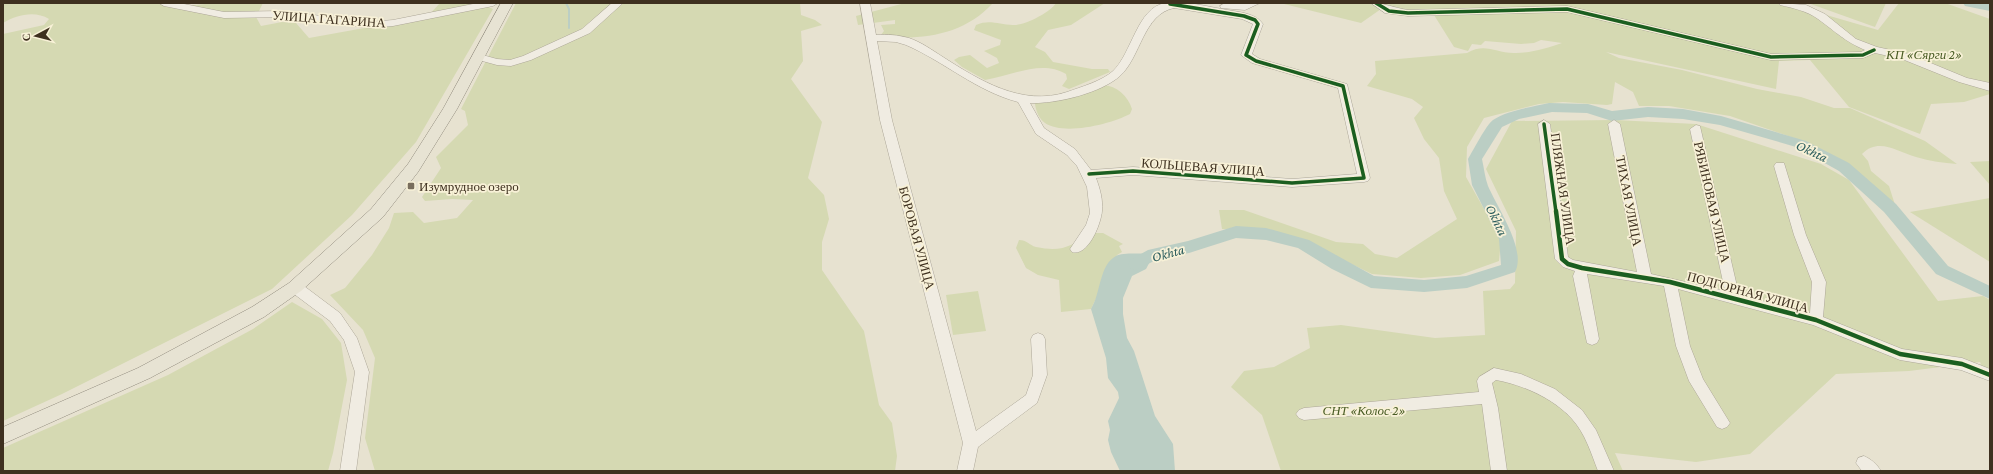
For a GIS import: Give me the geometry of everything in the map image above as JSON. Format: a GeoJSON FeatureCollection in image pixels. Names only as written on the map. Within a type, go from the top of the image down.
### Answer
{"type":"FeatureCollection","features":[{"type":"Feature","properties":{"kind":"main road"},"geometry":{"type":"LineString","coordinates":[[3,436],[144,373],[258,312],[295,287],[376,213],[413,168],[450,109],[507,3]]}},
{"type":"Feature","properties":{"kind":"street","name":"УЛИЦА ГАГАРИНА"},"geometry":{"type":"LineString","coordinates":[[164,3],[224,15],[281,14],[370,25],[393,23],[493,3]]}},
{"type":"Feature","properties":{"kind":"street"},"geometry":{"type":"LineString","coordinates":[[479,57],[497,62],[511,63],[527,58],[586,31],[618,3]]}},
{"type":"Feature","properties":{"kind":"street","name":"БОРОВАЯ УЛИЦА"},"geometry":{"type":"LineString","coordinates":[[865,3],[886,120],[971,443],[965,471]]}},
{"type":"Feature","properties":{"kind":"street"},"geometry":{"type":"LineString","coordinates":[[872,38],[899,39],[919,47],[985,86],[1022,99],[1060,98],[1104,81],[1117,74],[1132,53],[1142,27],[1157,11],[1170,4],[1235,7],[1254,3]]}},
{"type":"Feature","properties":{"kind":"street"},"geometry":{"type":"LineString","coordinates":[[1376,3],[1389,11],[1396,12],[1493,7],[1567,9],[1771,57],[1863,55],[1874,50]]}},
{"type":"Feature","properties":{"kind":"street"},"geometry":{"type":"LineString","coordinates":[[1784,3],[1802,7],[1821,16],[1852,41],[1874,50],[1905,56],[1963,80],[1990,87]]}},
{"type":"Feature","properties":{"kind":"street","name":"КОЛЬЦЕВАЯ УЛИЦА"},"geometry":{"type":"LineString","coordinates":[[1089,174],[1133,172],[1292,183],[1364,178],[1343,86],[1256,62],[1246,55],[1258,24],[1255,20],[1244,16],[1170,4]]}},
{"type":"Feature","properties":{"kind":"street"},"geometry":{"type":"LineString","coordinates":[[1022,99],[1040,131],[1071,151],[1089,174],[1095,191],[1096,216],[1090,233],[1077,249]]}},
{"type":"Feature","properties":{"kind":"street","name":"ПЛЯЖНАЯ УЛИЦА"},"geometry":{"type":"LineString","coordinates":[[1544,124],[1562,259],[1568,264],[1582,268]]}},
{"type":"Feature","properties":{"kind":"street","name":"ТИХАЯ УЛИЦА"},"geometry":{"type":"LineString","coordinates":[[1614,124],[1644,278]]}},
{"type":"Feature","properties":{"kind":"street","name":"РЯБИНОВАЯ УЛИЦА"},"geometry":{"type":"LineString","coordinates":[[1696,129],[1734,298]]}},
{"type":"Feature","properties":{"kind":"street"},"geometry":{"type":"LineString","coordinates":[[1780,166],[1800,235],[1818,282],[1819,296],[1816,320]]}},
{"type":"Feature","properties":{"kind":"street"},"geometry":{"type":"LineString","coordinates":[[1582,268],[1580,276],[1592,338]]}},
{"type":"Feature","properties":{"kind":"street","name":"ПОДГОРНАЯ УЛИЦА"},"geometry":{"type":"LineString","coordinates":[[1582,268],[1670,282],[1734,298],[1816,320],[1900,354],[1953,362],[1990,375]]}},
{"type":"Feature","properties":{"kind":"street","name":"ПОДГОРНАЯ УЛИЦА"},"geometry":{"type":"LineString","coordinates":[[1670,282],[1682,346],[1696,381],[1722,423]]}},
{"type":"Feature","properties":{"kind":"street"},"geometry":{"type":"LineString","coordinates":[[295,287],[336,317],[350,338],[362,372],[348,471]]}},
{"type":"Feature","properties":{"kind":"street"},"geometry":{"type":"LineString","coordinates":[[971,443],[1032,399],[1040,375],[1038,339]]}},
{"type":"Feature","properties":{"kind":"street"},"geometry":{"type":"LineString","coordinates":[[1499,471],[1491,408],[1484,381],[1494,374],[1516,378],[1550,394],[1577,414],[1591,435],[1606,471]]}},
{"type":"Feature","properties":{"kind":"street"},"geometry":{"type":"LineString","coordinates":[[1304,414],[1487,397]]}},
{"type":"Feature","properties":{"kind":"green space"},"geometry":{"type":"Polygon","coordinates":[[[3,3],[155,3],[222,17],[256,17],[261,26],[282,22],[296,23],[309,38],[486,6],[493,9],[416,142],[352,215],[272,289],[62,394],[3,421],[3,34],[44,25],[49,19],[44,16],[32,14],[20,16],[3,23],[3,3]]]}},
{"type":"Feature","properties":{"kind":"green space"},"geometry":{"type":"Polygon","coordinates":[[[216,3],[263,3],[258,13],[241,15],[184,6],[216,3]]]}},
{"type":"Feature","properties":{"kind":"green space"},"geometry":{"type":"Polygon","coordinates":[[[440,3],[479,3],[430,14],[440,3]]]}},
{"type":"Feature","properties":{"kind":"green space"},"geometry":{"type":"Polygon","coordinates":[[[516,3],[800,3],[801,15],[815,20],[822,25],[801,31],[803,61],[791,79],[822,122],[808,178],[824,195],[829,219],[822,242],[822,270],[864,331],[879,405],[892,423],[897,456],[895,471],[375,471],[365,438],[375,358],[363,330],[330,295],[345,288],[372,255],[389,228],[394,213],[413,212],[424,223],[457,218],[473,200],[452,199],[425,201],[422,197],[441,168],[436,157],[468,125],[465,111],[461,109],[516,3]]]}},
{"type":"Feature","properties":{"kind":"green space"},"geometry":{"type":"Polygon","coordinates":[[[905,3],[993,3],[982,14],[955,29],[926,36],[880,36],[884,31],[881,25],[895,24],[895,20],[858,25],[856,16],[905,3]]]}},
{"type":"Feature","properties":{"kind":"green space"},"geometry":{"type":"Polygon","coordinates":[[[1056,3],[1105,3],[1071,25],[1048,30],[1035,47],[1045,52],[1053,62],[1092,69],[1108,69],[1110,72],[1069,89],[1062,86],[1067,79],[1066,74],[1056,70],[1037,68],[985,80],[962,67],[954,60],[959,57],[970,55],[987,68],[999,63],[997,58],[984,51],[1000,45],[1001,40],[974,30],[976,25],[986,22],[1018,25],[1043,14],[1056,3]]]}},
{"type":"Feature","properties":{"kind":"green space","name":"КП «Сярги 2»"},"geometry":{"type":"Polygon","coordinates":[[[1280,3],[1775,3],[1816,12],[1878,30],[1899,3],[1945,3],[1990,19],[1990,94],[1964,102],[1931,104],[1920,134],[1849,107],[1810,60],[1779,61],[1776,89],[1606,52],[1619,58],[1682,70],[1757,89],[1801,97],[1834,108],[1850,108],[1925,141],[1957,164],[1936,162],[1909,155],[1888,147],[1882,146],[1868,149],[1862,154],[1868,161],[1871,171],[1889,186],[1896,208],[1850,165],[1797,139],[1730,116],[1669,106],[1639,106],[1633,92],[1615,82],[1612,104],[1607,105],[1563,102],[1539,104],[1484,118],[1467,147],[1466,177],[1501,239],[1499,261],[1460,275],[1421,278],[1372,274],[1304,241],[1271,232],[1222,229],[1219,210],[1244,210],[1336,242],[1363,244],[1375,254],[1397,258],[1457,219],[1444,191],[1439,158],[1424,139],[1414,118],[1423,107],[1412,99],[1367,86],[1376,74],[1375,61],[1467,53],[1480,48],[1509,53],[1522,53],[1551,47],[1562,43],[1541,40],[1534,43],[1521,44],[1485,41],[1481,45],[1472,44],[1468,51],[1454,47],[1434,15],[1381,9],[1361,23],[1280,3]]]}},
{"type":"Feature","properties":{"kind":"green space"},"geometry":{"type":"Polygon","coordinates":[[[1808,3],[1886,3],[1875,27],[1808,3]]]}},
{"type":"Feature","properties":{"kind":"green space"},"geometry":{"type":"Polygon","coordinates":[[[1103,85],[1113,87],[1125,96],[1132,109],[1130,114],[1100,125],[1075,129],[1053,127],[1045,123],[1038,115],[1035,104],[1036,102],[1103,85]]]}},
{"type":"Feature","properties":{"kind":"green space","name":"СНТ «Колос 2»"},"geometry":{"type":"Polygon","coordinates":[[[1615,120],[1696,124],[1821,164],[1849,180],[1938,301],[1983,296],[1990,300],[1990,372],[1976,366],[1981,364],[1980,362],[1909,371],[1836,374],[1750,454],[1696,462],[1615,453],[1623,471],[1281,471],[1262,415],[1231,387],[1244,371],[1274,367],[1310,348],[1307,328],[1341,325],[1435,338],[1485,335],[1483,291],[1510,289],[1515,283],[1516,231],[1486,169],[1512,121],[1615,120]]]}},
{"type":"Feature","properties":{"kind":"green space"},"geometry":{"type":"Polygon","coordinates":[[[1990,161],[1990,185],[1970,162],[1990,161]]]}},
{"type":"Feature","properties":{"kind":"green space"},"geometry":{"type":"Polygon","coordinates":[[[1990,198],[1990,262],[1910,212],[1990,198]]]}},
{"type":"Feature","properties":{"kind":"green space"},"geometry":{"type":"Polygon","coordinates":[[[1091,233],[1103,233],[1123,244],[1119,246],[1122,252],[1117,255],[1091,309],[1061,312],[1059,280],[1038,275],[1026,268],[1016,248],[1019,240],[1036,247],[1052,249],[1071,245],[1091,233]]]}},
{"type":"Feature","properties":{"kind":"green space"},"geometry":{"type":"Polygon","coordinates":[[[978,291],[986,331],[953,335],[946,295],[978,291]]]}},
{"type":"Feature","properties":{"kind":"green space"},"geometry":{"type":"Polygon","coordinates":[[[292,302],[322,319],[341,343],[347,380],[333,453],[328,471],[3,471],[3,448],[168,375],[253,329],[292,302]]]}},
{"type":"Feature","properties":{"kind":"shaded area"},"geometry":{"type":"Polygon","coordinates":[[[1124,254],[1154,254],[1146,269],[1132,276],[1123,298],[1123,314],[1127,338],[1134,351],[1155,416],[1173,444],[1175,471],[1120,471],[1111,452],[1108,440],[1110,430],[1108,421],[1119,398],[1118,392],[1108,378],[1106,358],[1091,309],[1097,295],[1103,273],[1110,260],[1116,256],[1124,254]]]}},
{"type":"Feature","properties":{"kind":"waterway"},"geometry":{"type":"LineString","coordinates":[[566,3],[569,9],[569,28]]}},
{"type":"Feature","properties":{"kind":"waterway"},"geometry":{"type":"LineString","coordinates":[[1969,3],[1990,7]]}},
{"type":"Feature","properties":{"kind":"waterway","name":"Okhta"},"geometry":{"type":"LineString","coordinates":[[1136,264],[1154,254],[1189,247],[1236,232],[1266,234],[1303,244],[1338,265],[1371,282],[1424,286],[1467,282],[1509,268],[1507,239],[1480,185],[1475,159],[1497,124],[1515,115],[1544,110],[1549,107],[1588,109],[1612,116],[1648,112],[1683,114],[1721,121],[1801,144],[1844,167],[1890,208],[1942,270],[1990,293]]}},
{"type":"Feature","properties":{"kind":"cycle path"},"geometry":{"type":"LineString","coordinates":[[1376,3],[1389,11],[1408,13],[1567,9],[1771,57],[1863,55],[1874,50]]}},
{"type":"Feature","properties":{"kind":"cycle path"},"geometry":{"type":"LineString","coordinates":[[1089,174],[1133,171],[1292,183],[1364,178],[1343,86],[1256,61],[1246,55],[1258,24],[1255,20],[1244,16],[1170,4]]}},
{"type":"Feature","properties":{"kind":"cycle path"},"geometry":{"type":"LineString","coordinates":[[1544,124],[1562,259],[1568,264],[1582,268],[1670,282],[1816,320],[1900,354],[1962,364],[1990,375]]}},
{"type":"Feature","properties":{"kind":"place","name":"Изумрудное озеро"},"geometry":{"type":"Point","coordinates":[411,186]}}]}
